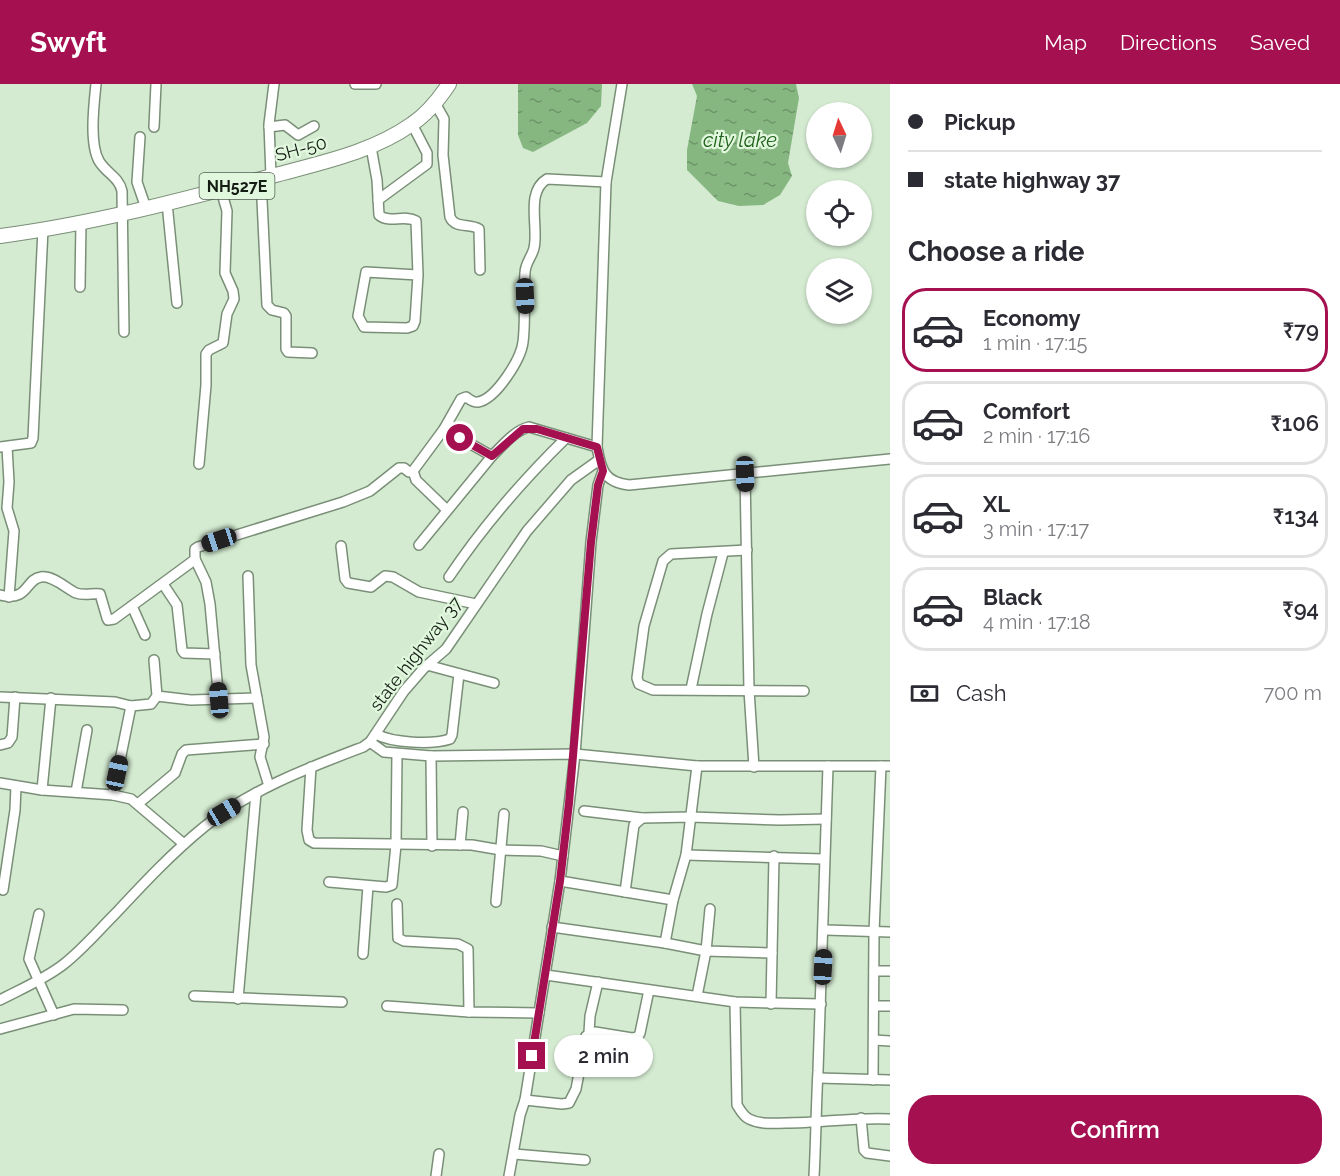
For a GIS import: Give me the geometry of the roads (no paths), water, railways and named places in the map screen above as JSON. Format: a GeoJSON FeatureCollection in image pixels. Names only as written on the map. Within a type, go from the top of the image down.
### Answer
{"type":"FeatureCollection","features":[{"type":"Feature","properties":{"kind":"highway","name":"SH-50"},"geometry":{"type":"LineString","coordinates":[[0,236],[167,204],[325,162],[371,147],[412,124],[435,103],[449,84]]}},
{"type":"Feature","properties":{"kind":"street"},"geometry":{"type":"LineString","coordinates":[[96,84],[93,128],[97,154],[99,161],[120,185],[123,213],[124,332]]}},
{"type":"Feature","properties":{"kind":"street"},"geometry":{"type":"LineString","coordinates":[[154,127],[156,84]]}},
{"type":"Feature","properties":{"kind":"street"},"geometry":{"type":"LineString","coordinates":[[274,84],[266,177],[267,305],[272,310],[286,316],[286,349],[288,352],[312,353]]}},
{"type":"Feature","properties":{"kind":"street"},"geometry":{"type":"LineString","coordinates":[[355,84],[376,84]]}},
{"type":"Feature","properties":{"kind":"street"},"geometry":{"type":"LineString","coordinates":[[622,84],[606,182],[597,447],[603,471],[609,479],[629,485],[890,459]]}},
{"type":"Feature","properties":{"kind":"street"},"geometry":{"type":"LineString","coordinates":[[435,103],[444,119],[443,155],[450,217],[452,222],[479,229],[480,270]]}},
{"type":"Feature","properties":{"kind":"street"},"geometry":{"type":"LineString","coordinates":[[378,200],[428,164],[426,153],[412,124]]}},
{"type":"Feature","properties":{"kind":"street"},"geometry":{"type":"LineString","coordinates":[[269,127],[285,125],[298,135],[314,126]]}},
{"type":"Feature","properties":{"kind":"street"},"geometry":{"type":"LineString","coordinates":[[140,136],[137,182],[146,208]]}},
{"type":"Feature","properties":{"kind":"street"},"geometry":{"type":"LineString","coordinates":[[371,147],[377,180],[378,211],[381,218],[407,218],[416,221],[418,275],[416,321],[413,326],[407,328],[364,327],[358,316],[366,272],[418,275]]}},
{"type":"Feature","properties":{"kind":"street"},"geometry":{"type":"LineString","coordinates":[[413,471],[444,429],[461,399],[466,397],[480,402],[497,391],[518,358],[523,345],[525,266],[534,249],[535,198],[538,188],[547,179],[606,182]]}},
{"type":"Feature","properties":{"kind":"street"},"geometry":{"type":"LineString","coordinates":[[199,464],[206,385],[206,354],[223,343],[227,314],[234,299],[225,273],[227,212],[221,190]]}},
{"type":"Feature","properties":{"kind":"street"},"geometry":{"type":"LineString","coordinates":[[167,204],[177,303]]}},
{"type":"Feature","properties":{"kind":"street"},"geometry":{"type":"LineString","coordinates":[[80,286],[81,221]]}},
{"type":"Feature","properties":{"kind":"street"},"geometry":{"type":"LineString","coordinates":[[43,229],[33,438],[31,443],[26,445],[4,447],[9,482],[7,508],[14,531],[4,596],[20,594],[26,591],[37,578],[46,577],[78,594],[100,594],[108,620],[114,619],[195,559]]}},
{"type":"Feature","properties":{"kind":"street"},"geometry":{"type":"LineString","coordinates":[[444,429],[492,456]]}},
{"type":"Feature","properties":{"kind":"street"},"geometry":{"type":"LineString","coordinates":[[419,545],[492,456],[523,429],[537,429],[597,447]]}},
{"type":"Feature","properties":{"kind":"street"},"geometry":{"type":"LineString","coordinates":[[449,577],[469,547],[524,479],[566,438]]}},
{"type":"Feature","properties":{"kind":"street","name":"state highway 37"},"geometry":{"type":"LineString","coordinates":[[373,738],[404,691],[446,649],[527,531],[563,488],[599,460]]}},
{"type":"Feature","properties":{"kind":"street"},"geometry":{"type":"LineString","coordinates":[[220,713],[208,592],[194,552],[198,547],[343,502],[370,491],[399,468],[404,468],[409,472],[413,471]]}},
{"type":"Feature","properties":{"kind":"street"},"geometry":{"type":"LineString","coordinates":[[413,471],[416,480],[447,510]]}},
{"type":"Feature","properties":{"kind":"street"},"geometry":{"type":"LineString","coordinates":[[509,1176],[520,1115],[525,1100],[560,881],[574,754],[591,542],[598,485],[603,471]]}},
{"type":"Feature","properties":{"kind":"street"},"geometry":{"type":"LineString","coordinates":[[745,474],[749,690],[754,767]]}},
{"type":"Feature","properties":{"kind":"street"},"geometry":{"type":"LineString","coordinates":[[341,546],[345,579],[348,583],[371,586],[385,576],[393,577],[419,592],[476,604]]}},
{"type":"Feature","properties":{"kind":"street"},"geometry":{"type":"LineString","coordinates":[[747,550],[671,554],[663,561],[645,626],[637,678],[639,684],[653,690],[804,690]]}},
{"type":"Feature","properties":{"kind":"street"},"geometry":{"type":"LineString","coordinates":[[692,689],[707,614],[723,553]]}},
{"type":"Feature","properties":{"kind":"street"},"geometry":{"type":"LineString","coordinates":[[248,576],[250,665],[264,737],[260,753],[269,786]]}},
{"type":"Feature","properties":{"kind":"street"},"geometry":{"type":"LineString","coordinates":[[163,584],[177,605],[182,651],[188,655],[215,654]]}},
{"type":"Feature","properties":{"kind":"street"},"geometry":{"type":"LineString","coordinates":[[132,606],[145,635]]}},
{"type":"Feature","properties":{"kind":"street"},"geometry":{"type":"LineString","coordinates":[[0,697],[115,702],[131,706],[151,704],[157,696],[154,660]]}},
{"type":"Feature","properties":{"kind":"street"},"geometry":{"type":"LineString","coordinates":[[428,665],[494,683]]}},
{"type":"Feature","properties":{"kind":"street"},"geometry":{"type":"LineString","coordinates":[[373,738],[402,742],[450,740],[459,674]]}},
{"type":"Feature","properties":{"kind":"street"},"geometry":{"type":"LineString","coordinates":[[157,696],[191,700],[257,698]]}},
{"type":"Feature","properties":{"kind":"street"},"geometry":{"type":"LineString","coordinates":[[0,746],[8,743],[12,737],[15,697]]}},
{"type":"Feature","properties":{"kind":"street"},"geometry":{"type":"LineString","coordinates":[[42,790],[51,698]]}},
{"type":"Feature","properties":{"kind":"street"},"geometry":{"type":"LineString","coordinates":[[113,795],[131,706]]}},
{"type":"Feature","properties":{"kind":"street"},"geometry":{"type":"LineString","coordinates":[[76,792],[87,730]]}},
{"type":"Feature","properties":{"kind":"street"},"geometry":{"type":"LineString","coordinates":[[373,738],[384,752],[431,756],[574,754],[697,766],[885,766],[878,824],[874,932],[873,1080]]}},
{"type":"Feature","properties":{"kind":"street"},"geometry":{"type":"LineString","coordinates":[[0,1000],[62,966],[146,880],[184,844],[224,812],[256,792],[363,747],[373,738]]}},
{"type":"Feature","properties":{"kind":"street"},"geometry":{"type":"LineString","coordinates":[[139,803],[175,773],[182,754],[186,750],[264,744]]}},
{"type":"Feature","properties":{"kind":"street"},"geometry":{"type":"LineString","coordinates":[[329,882],[386,887],[392,885],[396,845],[397,754]]}},
{"type":"Feature","properties":{"kind":"street"},"geometry":{"type":"LineString","coordinates":[[431,756],[432,846]]}},
{"type":"Feature","properties":{"kind":"street"},"geometry":{"type":"LineString","coordinates":[[814,1176],[825,930],[824,858],[828,765]]}},
{"type":"Feature","properties":{"kind":"street"},"geometry":{"type":"LineString","coordinates":[[665,942],[673,900],[686,855],[697,766]]}},
{"type":"Feature","properties":{"kind":"street"},"geometry":{"type":"LineString","coordinates":[[311,767],[307,830],[309,840],[314,843],[460,845],[501,850],[541,851],[563,856]]}},
{"type":"Feature","properties":{"kind":"street"},"geometry":{"type":"LineString","coordinates":[[0,783],[42,790],[113,795],[132,799],[184,844]]}},
{"type":"Feature","properties":{"kind":"street"},"geometry":{"type":"LineString","coordinates":[[3,890],[14,818],[16,786]]}},
{"type":"Feature","properties":{"kind":"street"},"geometry":{"type":"LineString","coordinates":[[238,999],[256,792]]}},
{"type":"Feature","properties":{"kind":"street"},"geometry":{"type":"LineString","coordinates":[[584,811],[642,818],[826,819]]}},
{"type":"Feature","properties":{"kind":"street"},"geometry":{"type":"LineString","coordinates":[[460,845],[463,812]]}},
{"type":"Feature","properties":{"kind":"street"},"geometry":{"type":"LineString","coordinates":[[495,902],[504,814]]}},
{"type":"Feature","properties":{"kind":"street"},"geometry":{"type":"LineString","coordinates":[[625,892],[634,825],[642,818]]}},
{"type":"Feature","properties":{"kind":"street"},"geometry":{"type":"LineString","coordinates":[[878,824],[890,824]]}},
{"type":"Feature","properties":{"kind":"street"},"geometry":{"type":"LineString","coordinates":[[686,855],[824,858]]}},
{"type":"Feature","properties":{"kind":"street"},"geometry":{"type":"LineString","coordinates":[[771,1004],[774,856]]}},
{"type":"Feature","properties":{"kind":"street"},"geometry":{"type":"LineString","coordinates":[[560,881],[673,900]]}},
{"type":"Feature","properties":{"kind":"street"},"geometry":{"type":"LineString","coordinates":[[363,954],[368,885]]}},
{"type":"Feature","properties":{"kind":"street"},"geometry":{"type":"LineString","coordinates":[[397,904],[398,938],[404,941],[458,945],[468,949],[470,1012]]}},
{"type":"Feature","properties":{"kind":"street"},"geometry":{"type":"LineString","coordinates":[[697,996],[706,951],[710,909]]}},
{"type":"Feature","properties":{"kind":"street"},"geometry":{"type":"LineString","coordinates":[[39,914],[29,960],[54,1015]]}},
{"type":"Feature","properties":{"kind":"street"},"geometry":{"type":"LineString","coordinates":[[552,927],[665,942],[706,951],[772,953]]}},
{"type":"Feature","properties":{"kind":"street"},"geometry":{"type":"LineString","coordinates":[[825,930],[890,932]]}},
{"type":"Feature","properties":{"kind":"street"},"geometry":{"type":"LineString","coordinates":[[874,971],[890,971]]}},
{"type":"Feature","properties":{"kind":"street"},"geometry":{"type":"LineString","coordinates":[[546,975],[735,1002],[821,1004]]}},
{"type":"Feature","properties":{"kind":"street"},"geometry":{"type":"LineString","coordinates":[[525,1100],[569,1103],[576,1089],[598,982]]}},
{"type":"Feature","properties":{"kind":"street"},"geometry":{"type":"LineString","coordinates":[[589,1033],[638,1037],[649,990]]}},
{"type":"Feature","properties":{"kind":"street"},"geometry":{"type":"LineString","coordinates":[[194,996],[342,1002]]}},
{"type":"Feature","properties":{"kind":"street"},"geometry":{"type":"LineString","coordinates":[[735,1002],[737,1105],[743,1115],[763,1123],[818,1123],[861,1118],[890,1119]]}},
{"type":"Feature","properties":{"kind":"street"},"geometry":{"type":"LineString","coordinates":[[387,1006],[470,1012],[539,1013]]}},
{"type":"Feature","properties":{"kind":"street"},"geometry":{"type":"LineString","coordinates":[[874,1006],[890,1006]]}},
{"type":"Feature","properties":{"kind":"street"},"geometry":{"type":"LineString","coordinates":[[0,1029],[79,1008],[123,1010]]}},
{"type":"Feature","properties":{"kind":"street"},"geometry":{"type":"LineString","coordinates":[[874,1040],[890,1041]]}},
{"type":"Feature","properties":{"kind":"street"},"geometry":{"type":"LineString","coordinates":[[818,1078],[890,1080]]}},
{"type":"Feature","properties":{"kind":"street"},"geometry":{"type":"LineString","coordinates":[[861,1118],[864,1149],[867,1153],[890,1156]]}},
{"type":"Feature","properties":{"kind":"street"},"geometry":{"type":"LineString","coordinates":[[436,1176],[439,1154]]}},
{"type":"Feature","properties":{"kind":"street"},"geometry":{"type":"LineString","coordinates":[[514,1154],[585,1160]]}},
{"type":"Feature","properties":{"kind":"water"},"geometry":{"type":"Polygon","coordinates":[[[518,84],[602,84],[601,106],[587,123],[533,152],[523,148],[518,135],[518,84]]]}},
{"type":"Feature","properties":{"kind":"water","name":"city lake"},"geometry":{"type":"Polygon","coordinates":[[[692,84],[796,84],[799,98],[788,163],[792,176],[780,195],[763,205],[739,206],[718,201],[687,170],[687,150],[697,96],[692,84]]]}}]}
